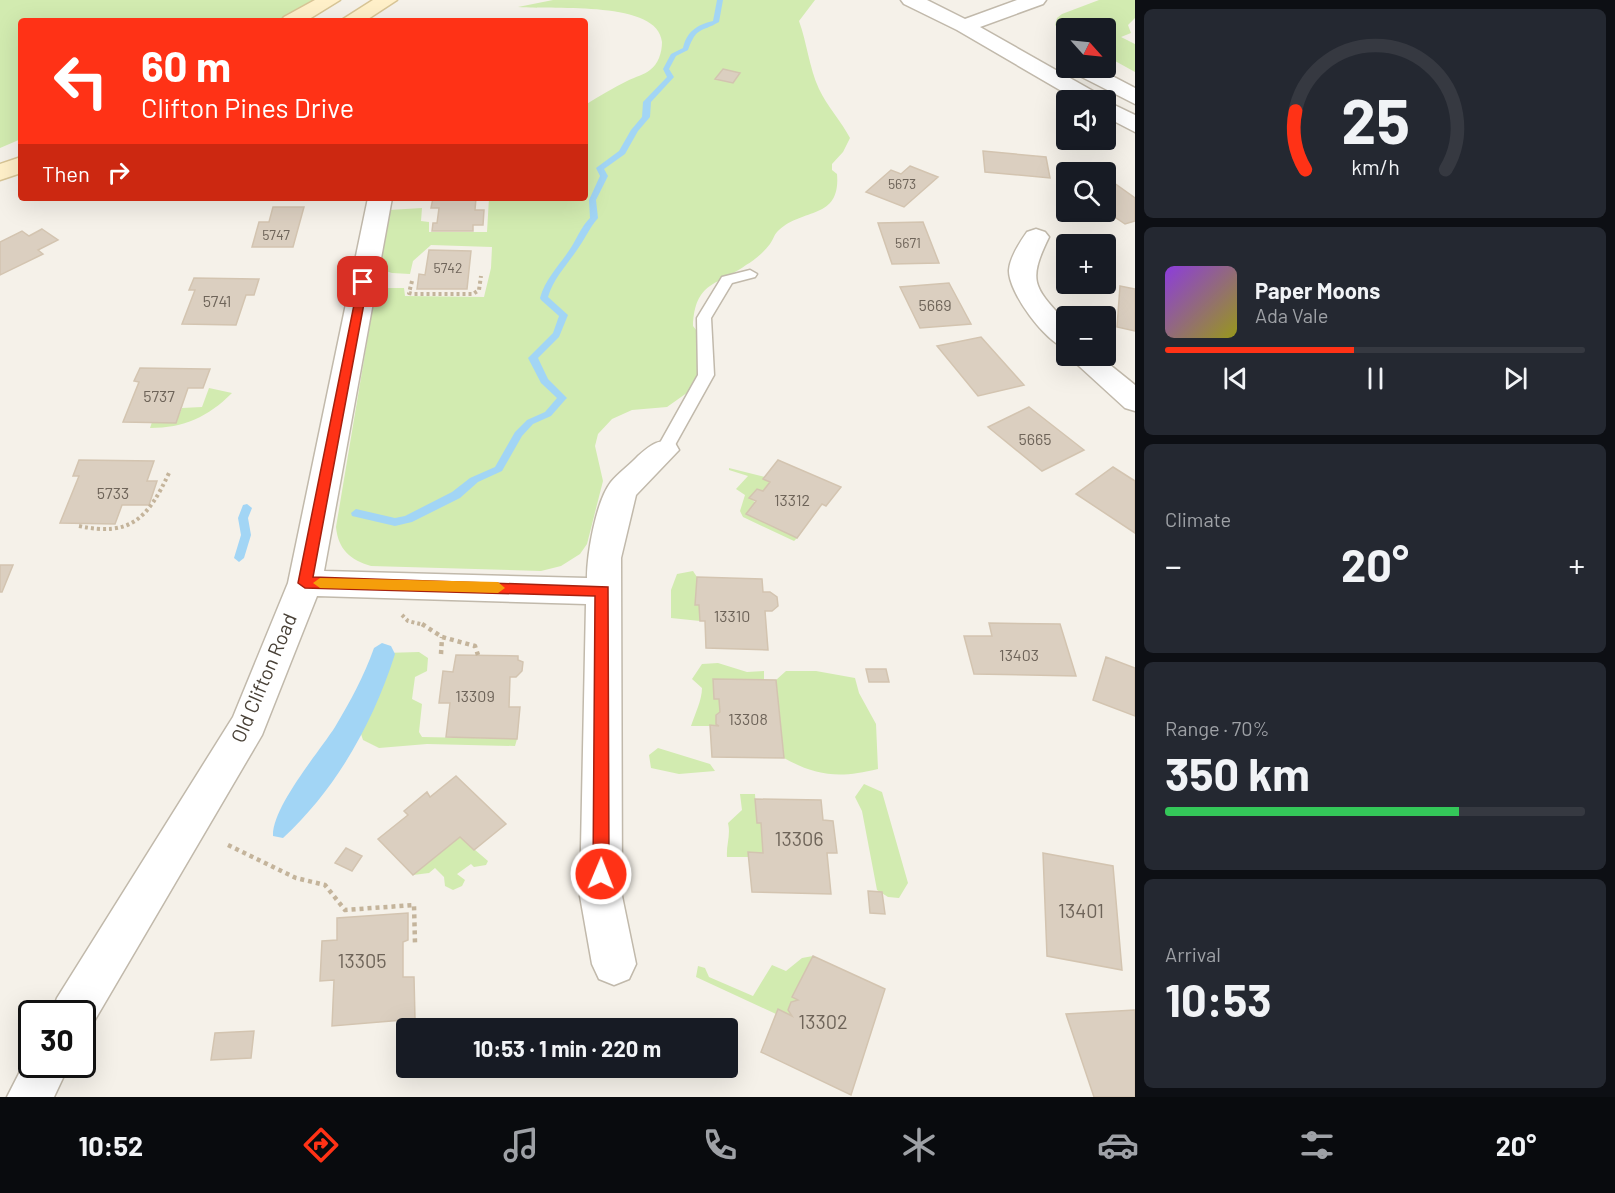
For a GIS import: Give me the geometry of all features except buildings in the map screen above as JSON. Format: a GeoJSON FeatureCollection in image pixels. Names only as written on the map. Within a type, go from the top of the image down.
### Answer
{"type":"FeatureCollection","features":[{"type":"Feature","properties":{"kind":"main road"},"geometry":{"type":"LineString","coordinates":[[297,18],[330,0]]}},
{"type":"Feature","properties":{"kind":"main road"},"geometry":{"type":"LineString","coordinates":[[355,18],[387,0]]}},
{"type":"Feature","properties":{"kind":"main road"},"geometry":{"type":"LineString","coordinates":[[0,173],[18,165]]}},
{"type":"Feature","properties":{"kind":"street"},"geometry":{"type":"LineString","coordinates":[[911,0],[964,26],[1075,90]]}},
{"type":"Feature","properties":{"kind":"street"},"geometry":{"type":"LineString","coordinates":[[964,26],[1036,0]]}},
{"type":"Feature","properties":{"kind":"street"},"geometry":{"type":"LineString","coordinates":[[966,4],[1009,27]]}},
{"type":"Feature","properties":{"kind":"street"},"geometry":{"type":"LineString","coordinates":[[1100,78],[1135,97]]}},
{"type":"Feature","properties":{"kind":"street"},"geometry":{"type":"LineString","coordinates":[[1116,114],[1135,125]]}},
{"type":"Feature","properties":{"kind":"street","name":"Old Clifton Road"},"geometry":{"type":"LineString","coordinates":[[81,1000],[249,724],[305,583],[379,201]]}},
{"type":"Feature","properties":{"kind":"street"},"geometry":{"type":"LineString","coordinates":[[1036,237],[1022,268],[1024,281],[1042,312],[1056,328]]}},
{"type":"Feature","properties":{"kind":"street"},"geometry":{"type":"LineString","coordinates":[[1094,366],[1135,401]]}},
{"type":"Feature","properties":{"kind":"street"},"geometry":{"type":"LineString","coordinates":[[614,964],[601,896],[603,591],[610,528],[622,490],[664,450]]}},
{"type":"Feature","properties":{"kind":"street"},"geometry":{"type":"LineString","coordinates":[[305,583],[603,591]]}},
{"type":"Feature","properties":{"kind":"street"},"geometry":{"type":"LineString","coordinates":[[30,1097],[40,1078]]}},
{"type":"Feature","properties":{"kind":"lane"},"geometry":{"type":"LineString","coordinates":[[664,450],[706,375],[704,318],[727,280],[750,274]]}},
{"type":"Feature","properties":{"kind":"path"},"geometry":{"type":"LineString","coordinates":[[412,281],[409,293],[413,294],[473,294],[479,290],[481,276]]}},
{"type":"Feature","properties":{"kind":"path"},"geometry":{"type":"LineString","coordinates":[[79,526],[113,530],[136,521],[157,499],[168,473]]}},
{"type":"Feature","properties":{"kind":"path"},"geometry":{"type":"LineString","coordinates":[[402,614],[401,618],[419,622],[441,637],[475,646],[478,655]]}},
{"type":"Feature","properties":{"kind":"path"},"geometry":{"type":"LineString","coordinates":[[441,637],[441,654]]}},
{"type":"Feature","properties":{"kind":"path"},"geometry":{"type":"LineString","coordinates":[[228,845],[296,878],[325,885],[345,910],[414,905],[415,943]]}},
{"type":"Feature","properties":{"kind":"green space"},"geometry":{"type":"Polygon","coordinates":[[[0,0],[316,0],[287,18],[18,18],[18,140],[0,148],[0,0]]]}},
{"type":"Feature","properties":{"kind":"green space"},"geometry":{"type":"Polygon","coordinates":[[[553,0],[815,0],[799,21],[819,89],[850,138],[843,152],[832,164],[832,170],[837,174],[837,189],[833,199],[826,206],[787,224],[777,232],[768,247],[756,258],[709,286],[703,292],[698,300],[693,326],[701,336],[702,369],[691,390],[667,407],[632,410],[612,419],[598,434],[595,446],[603,481],[587,544],[580,554],[561,566],[541,571],[371,566],[351,557],[346,552],[339,542],[336,527],[376,288],[404,288],[405,296],[484,297],[491,268],[492,247],[431,245],[413,261],[410,274],[392,273],[379,269],[389,210],[422,208],[421,221],[429,222],[429,232],[487,232],[489,201],[588,201],[588,103],[617,86],[648,72],[655,65],[660,54],[662,42],[656,29],[643,19],[625,13],[579,8],[518,7],[553,0]]]}},
{"type":"Feature","properties":{"kind":"green space"},"geometry":{"type":"Polygon","coordinates":[[[1099,0],[1135,0],[1135,18],[1128,25],[1131,33],[1121,37],[1135,44],[1135,72],[1116,62],[1116,18],[1057,18],[1099,0]]]}},
{"type":"Feature","properties":{"kind":"green space"},"geometry":{"type":"Polygon","coordinates":[[[209,388],[232,393],[214,409],[195,420],[174,426],[150,428],[152,422],[176,422],[182,408],[202,407],[209,388]]]}},
{"type":"Feature","properties":{"kind":"green space"},"geometry":{"type":"Polygon","coordinates":[[[729,468],[765,477],[764,479],[770,482],[763,491],[757,489],[750,498],[797,538],[794,541],[743,517],[740,511],[745,495],[736,489],[748,476],[729,470],[729,468]]]}},
{"type":"Feature","properties":{"kind":"green space"},"geometry":{"type":"Polygon","coordinates":[[[693,571],[697,577],[695,605],[699,605],[700,621],[671,618],[671,590],[677,574],[693,571]]]}},
{"type":"Feature","properties":{"kind":"green space"},"geometry":{"type":"Polygon","coordinates":[[[419,652],[428,658],[427,671],[415,677],[412,699],[422,704],[419,732],[422,737],[517,739],[515,746],[427,744],[379,748],[363,740],[356,719],[384,653],[419,652]]]}},
{"type":"Feature","properties":{"kind":"green space"},"geometry":{"type":"Polygon","coordinates":[[[718,663],[747,672],[764,671],[764,680],[714,699],[719,699],[720,712],[716,715],[716,724],[719,726],[691,726],[702,693],[702,688],[692,679],[702,664],[718,663]]]}},
{"type":"Feature","properties":{"kind":"green space"},"geometry":{"type":"Polygon","coordinates":[[[786,671],[816,671],[855,678],[859,693],[876,724],[878,769],[852,774],[830,774],[808,769],[784,758],[776,680],[786,671]]]}},
{"type":"Feature","properties":{"kind":"green space"},"geometry":{"type":"Polygon","coordinates":[[[658,748],[710,764],[715,771],[679,774],[651,768],[649,755],[658,748]]]}},
{"type":"Feature","properties":{"kind":"green space"},"geometry":{"type":"Polygon","coordinates":[[[864,784],[882,792],[908,883],[899,898],[888,897],[877,890],[862,811],[855,797],[864,784]]]}},
{"type":"Feature","properties":{"kind":"green space"},"geometry":{"type":"Polygon","coordinates":[[[740,794],[755,794],[757,822],[761,823],[763,853],[749,857],[727,857],[728,823],[742,810],[740,794]]]}},
{"type":"Feature","properties":{"kind":"green space"},"geometry":{"type":"Polygon","coordinates":[[[460,837],[488,861],[486,865],[474,867],[471,864],[457,874],[465,880],[462,886],[453,890],[445,886],[444,877],[435,868],[429,873],[413,875],[460,837]]]}},
{"type":"Feature","properties":{"kind":"green space"},"geometry":{"type":"Polygon","coordinates":[[[813,956],[793,997],[798,1000],[791,1002],[788,1009],[792,1016],[778,1009],[776,1014],[696,977],[698,966],[705,968],[709,977],[753,996],[772,965],[786,971],[802,958],[813,956]]]}},
{"type":"Feature","properties":{"kind":"water"},"geometry":{"type":"Polygon","coordinates":[[[382,643],[391,646],[395,654],[376,705],[351,753],[320,798],[302,819],[283,838],[273,836],[280,810],[288,795],[341,718],[374,648],[382,643]]]}},
{"type":"Feature","properties":{"kind":"waterway"},"geometry":{"type":"LineString","coordinates":[[356,513],[395,522],[408,519],[456,495],[474,480],[499,469],[518,434],[530,422],[548,414],[562,398],[544,381],[533,358],[556,335],[564,315],[544,298],[546,290],[552,278],[574,249],[587,225],[594,218],[593,200],[604,176],[600,168],[622,152],[646,117],[647,102],[671,77],[666,69],[673,55],[686,49],[689,37],[695,30],[716,22],[720,0]]}},
{"type":"Feature","properties":{"kind":"waterway"},"geometry":{"type":"LineString","coordinates":[[239,558],[246,535],[243,518],[247,508]]}},
{"type":"Feature","properties":{"kind":"slow traffic"},"geometry":{"type":"LineString","coordinates":[[320,583],[498,588]]}},
{"type":"Feature","properties":{"kind":"route"},"geometry":{"type":"LineString","coordinates":[[363,282],[305,583],[603,591],[601,874]]}}]}
